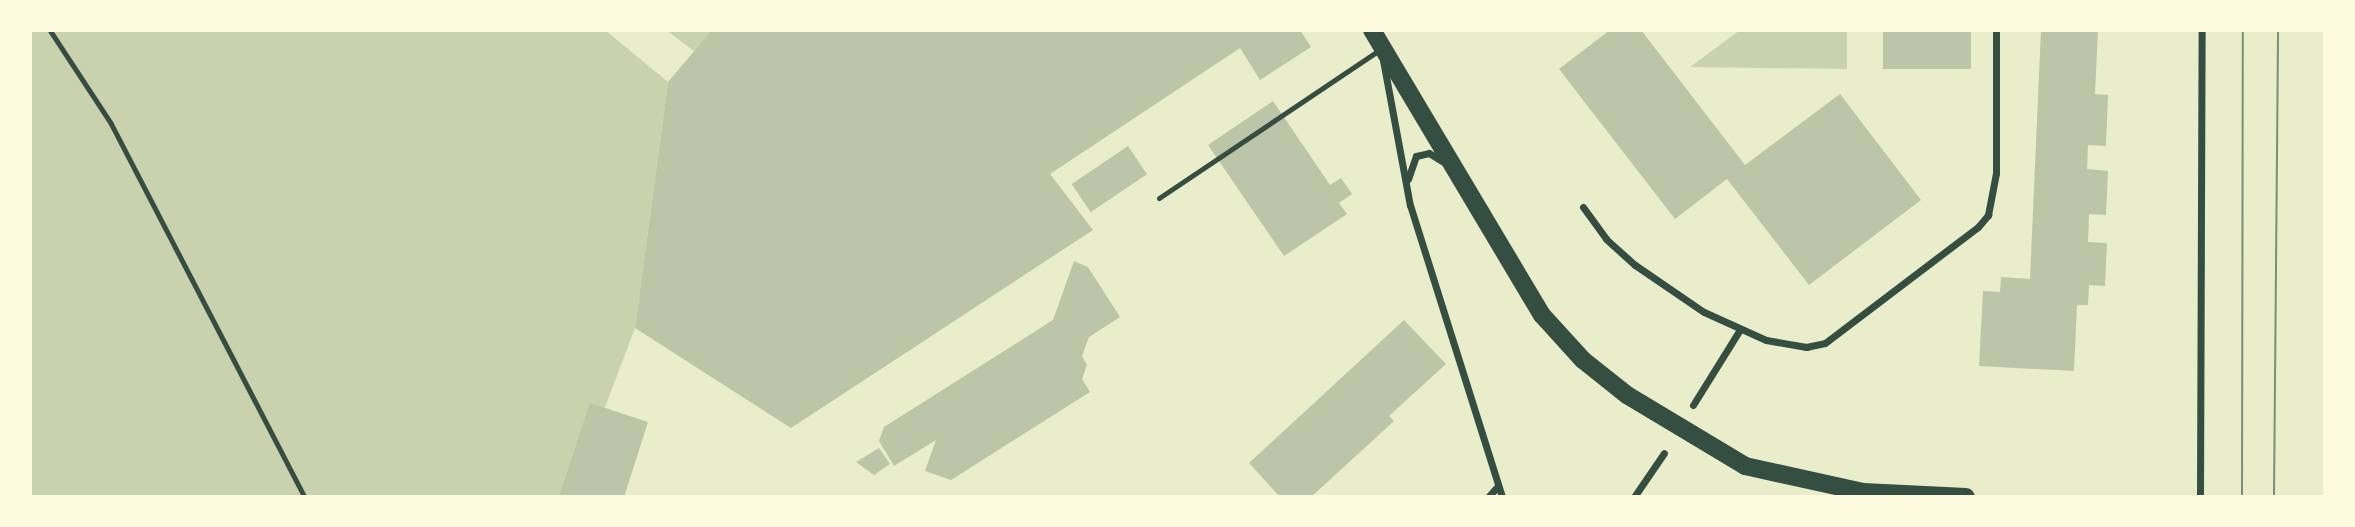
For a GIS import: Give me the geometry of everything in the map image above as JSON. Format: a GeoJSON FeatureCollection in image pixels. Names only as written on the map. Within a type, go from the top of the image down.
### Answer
{"type":"FeatureCollection","features":[{"type":"Feature","properties":{"kind":"main road"},"geometry":{"type":"LineString","coordinates":[[1372,30],[1542,315],[1583,360],[1627,395],[1745,466],[1863,492],[1966,497]]}},
{"type":"Feature","properties":{"kind":"street"},"geometry":{"type":"LineString","coordinates":[[1583,206],[1606,239],[1635,265],[1740,331],[1789,345],[1825,342],[1978,227],[1995,195],[1996,30]]}},
{"type":"Feature","properties":{"kind":"street"},"geometry":{"type":"LineString","coordinates":[[2200,497],[2202,30]]}},
{"type":"Feature","properties":{"kind":"street"},"geometry":{"type":"LineString","coordinates":[[1381,49],[1410,205],[1496,488],[1502,497]]}},
{"type":"Feature","properties":{"kind":"street"},"geometry":{"type":"LineString","coordinates":[[1410,205],[1408,176],[1416,156],[1436,156],[1457,176]]}},
{"type":"Feature","properties":{"kind":"street"},"geometry":{"type":"LineString","coordinates":[[1693,405],[1740,331]]}},
{"type":"Feature","properties":{"kind":"street"},"geometry":{"type":"LineString","coordinates":[[1634,497],[1664,453]]}},
{"type":"Feature","properties":{"kind":"street"},"geometry":{"type":"LineString","coordinates":[[1488,497],[1496,488]]}},
{"type":"Feature","properties":{"kind":"lane"},"geometry":{"type":"LineString","coordinates":[[1159,198],[1381,49]]}},
{"type":"Feature","properties":{"kind":"path"},"geometry":{"type":"LineString","coordinates":[[50,30],[111,123],[305,497]]}},
{"type":"Feature","properties":{"kind":"green space"},"geometry":{"type":"Polygon","coordinates":[[[30,30],[605,30],[668,82],[635,328],[571,497],[30,497],[30,30]]]}},
{"type":"Feature","properties":{"kind":"green space"},"geometry":{"type":"Polygon","coordinates":[[[666,30],[712,30],[695,52],[666,30]]]}},
{"type":"Feature","properties":{"kind":"green space"},"geometry":{"type":"Polygon","coordinates":[[[1740,30],[1847,30],[1847,69],[1690,67],[1740,30]]]}},
{"type":"Feature","properties":{"kind":"building"},"geometry":{"type":"Polygon","coordinates":[[[712,30],[1300,30],[1311,47],[1260,80],[1240,48],[1050,174],[1093,230],[791,428],[635,328],[668,82],[712,30]]]}},
{"type":"Feature","properties":{"kind":"building"},"geometry":{"type":"Polygon","coordinates":[[[1610,30],[1641,30],[1745,165],[1840,94],[1921,200],[1809,285],[1727,179],[1675,219],[1559,69],[1610,30]]]}},
{"type":"Feature","properties":{"kind":"building"},"geometry":{"type":"Polygon","coordinates":[[[1883,30],[1971,30],[1971,69],[1883,69],[1883,30]]]}},
{"type":"Feature","properties":{"kind":"building"},"geometry":{"type":"Polygon","coordinates":[[[2041,30],[2098,30],[2095,94],[2108,95],[2106,146],[2088,145],[2087,169],[2108,171],[2106,215],[2089,214],[2088,242],[2107,243],[2105,286],[2089,285],[2088,305],[2077,305],[2074,371],[1979,366],[1983,291],[2000,292],[2001,277],[2030,279],[2041,30]]]}},
{"type":"Feature","properties":{"kind":"building"},"geometry":{"type":"Polygon","coordinates":[[[1273,101],[1330,185],[1341,178],[1352,194],[1339,203],[1347,214],[1284,256],[1208,145],[1273,101]]]}},
{"type":"Feature","properties":{"kind":"building"},"geometry":{"type":"Polygon","coordinates":[[[1128,146],[1147,174],[1091,212],[1072,184],[1128,146]]]}},
{"type":"Feature","properties":{"kind":"building"},"geometry":{"type":"Polygon","coordinates":[[[1074,261],[1088,267],[1120,317],[1089,337],[1082,356],[1087,365],[1082,379],[1090,392],[951,480],[925,471],[936,440],[894,466],[879,441],[884,427],[1053,320],[1074,261]]]}},
{"type":"Feature","properties":{"kind":"building"},"geometry":{"type":"Polygon","coordinates":[[[1404,320],[1446,364],[1389,416],[1394,421],[1311,497],[1280,497],[1249,463],[1404,320]]]}},
{"type":"Feature","properties":{"kind":"building"},"geometry":{"type":"Polygon","coordinates":[[[590,403],[648,422],[624,497],[559,497],[590,403]]]}},
{"type":"Feature","properties":{"kind":"building"},"geometry":{"type":"Polygon","coordinates":[[[879,448],[890,464],[874,475],[856,462],[879,448]]]}},
{"type":"Feature","properties":{"kind":"tram line"},"geometry":{"type":"LineString","coordinates":[[2242,497],[2243,30]]}},
{"type":"Feature","properties":{"kind":"tram line"},"geometry":{"type":"LineString","coordinates":[[2274,497],[2278,30]]}}]}
